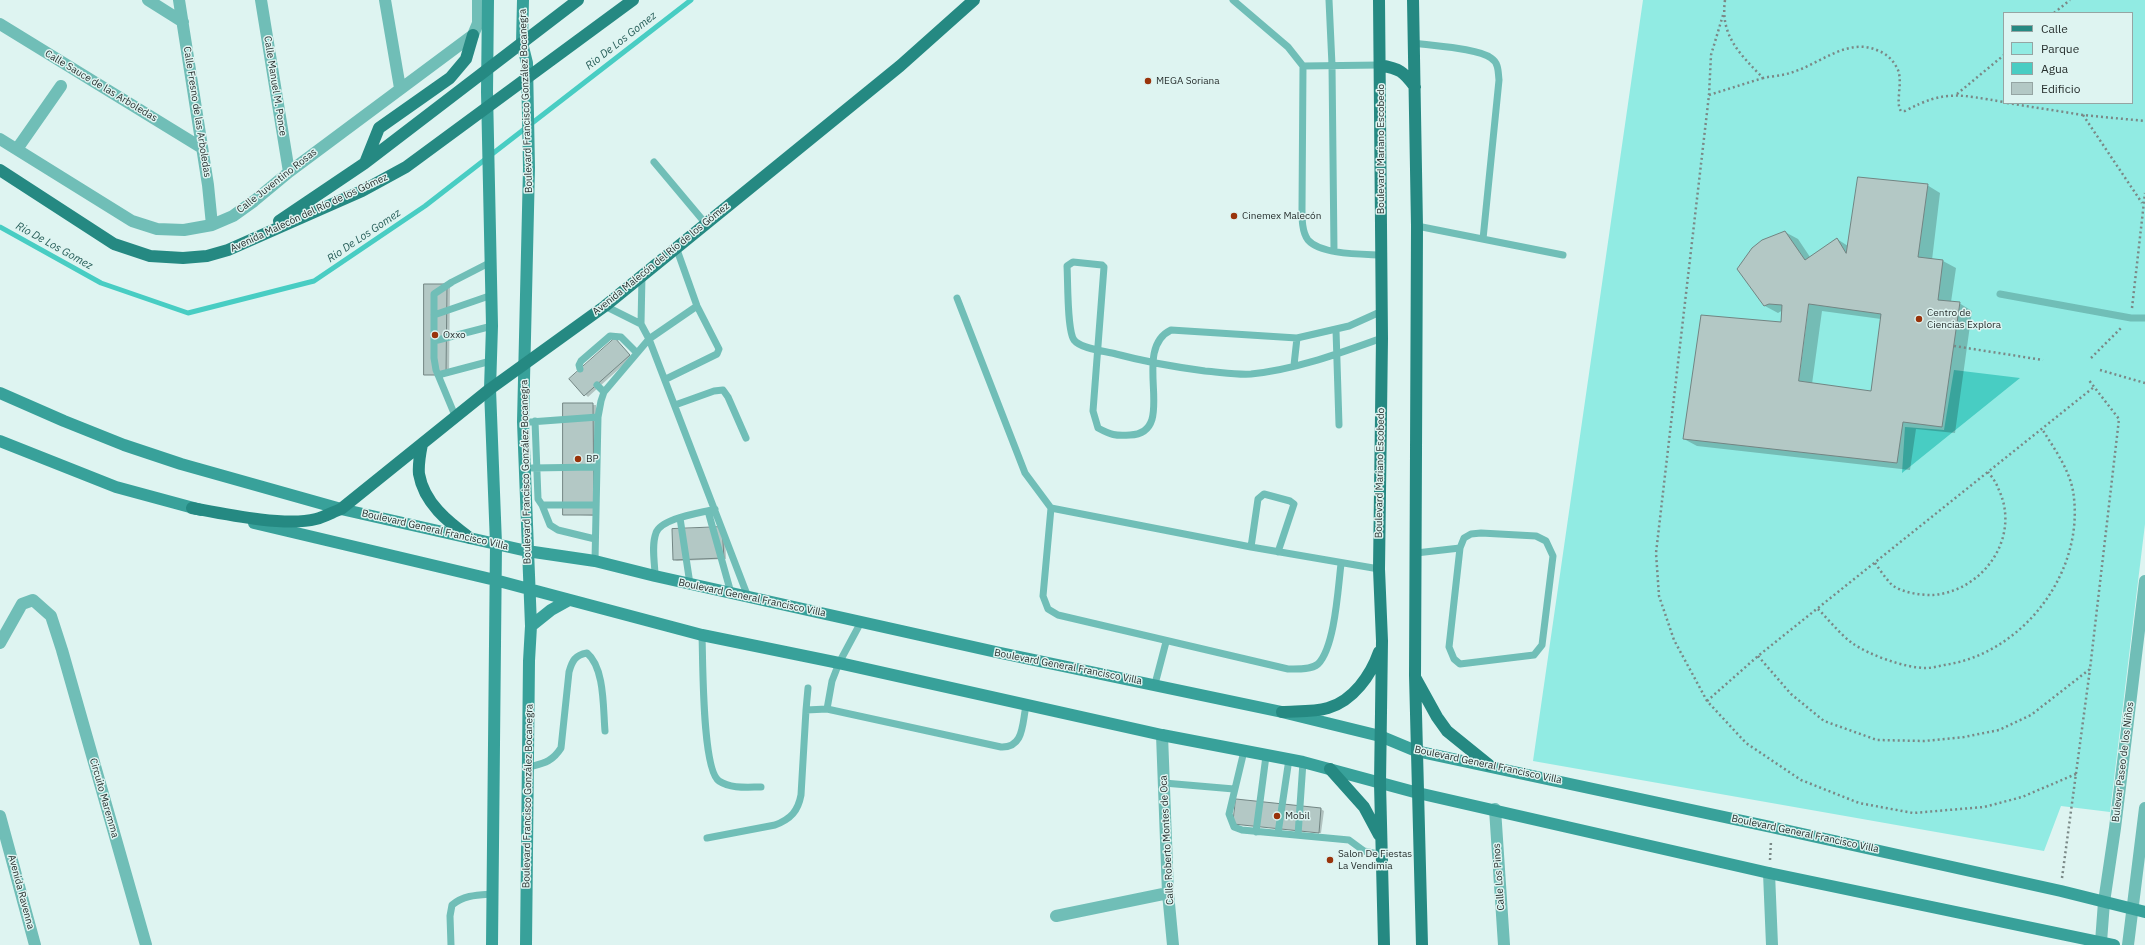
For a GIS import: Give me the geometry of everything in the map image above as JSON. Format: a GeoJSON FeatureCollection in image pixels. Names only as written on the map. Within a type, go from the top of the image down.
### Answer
{"type":"FeatureCollection","features":[{"type":"Feature","properties":{"kind":"main road"},"geometry":{"type":"LineString","coordinates":[[488,0],[486,92],[492,295],[490,388],[496,544],[492,945]]}},
{"type":"Feature","properties":{"kind":"main road","name":"Boulevard Francisco González Bocanegra"},"geometry":{"type":"LineString","coordinates":[[523,0],[522,43],[527,63],[529,168],[523,363],[529,422],[524,468],[531,626],[529,661],[526,945]]}},
{"type":"Feature","properties":{"kind":"main road"},"geometry":{"type":"LineString","coordinates":[[253,239],[365,163],[578,0]]}},
{"type":"Feature","properties":{"kind":"main road","name":"Avenida Malecón del Río de los Gómez"},"geometry":{"type":"LineString","coordinates":[[0,170],[114,244],[150,256],[183,258],[207,256],[228,250],[362,191],[406,166],[634,0]]}},
{"type":"Feature","properties":{"kind":"main road","name":"Avenida Malecón del Río de los Gómez"},"geometry":{"type":"LineString","coordinates":[[192,508],[240,516],[304,521],[316,519],[341,509],[456,418],[490,388],[605,306],[900,66],[974,0]]}},
{"type":"Feature","properties":{"kind":"main road","name":"Boulevard Mariano Escobedo"},"geometry":{"type":"LineString","coordinates":[[1379,0],[1380,312],[1382,338],[1378,569],[1382,641],[1380,783],[1384,945]]}},
{"type":"Feature","properties":{"kind":"main road"},"geometry":{"type":"LineString","coordinates":[[1413,0],[1417,226],[1415,675],[1422,945]]}},
{"type":"Feature","properties":{"kind":"main road"},"geometry":{"type":"LineString","coordinates":[[365,163],[379,128],[450,78],[466,59],[473,36]]}},
{"type":"Feature","properties":{"kind":"main road"},"geometry":{"type":"LineString","coordinates":[[1380,65],[1397,69],[1404,73],[1415,87]]}},
{"type":"Feature","properties":{"kind":"main road","name":"Boulevard General Francisco Villa"},"geometry":{"type":"LineString","coordinates":[[0,394],[64,422],[124,445],[188,466],[341,509],[527,551],[595,561],[690,584],[996,652],[1155,684],[1282,712],[1380,736],[1416,751],[1489,765],[2061,891],[2145,912]]}},
{"type":"Feature","properties":{"kind":"main road"},"geometry":{"type":"LineString","coordinates":[[0,441],[116,487],[192,508],[495,580],[702,635],[839,663],[1026,706],[1162,735],[1303,762],[1418,793],[1495,809],[1769,873],[2114,945]]}},
{"type":"Feature","properties":{"kind":"main road"},"geometry":{"type":"LineString","coordinates":[[422,444],[419,475],[429,499],[442,516],[470,538]]}},
{"type":"Feature","properties":{"kind":"main road"},"geometry":{"type":"LineString","coordinates":[[531,626],[551,610],[569,600]]}},
{"type":"Feature","properties":{"kind":"main road"},"geometry":{"type":"LineString","coordinates":[[1282,712],[1327,708],[1348,697],[1370,672],[1382,641]]}},
{"type":"Feature","properties":{"kind":"main road"},"geometry":{"type":"LineString","coordinates":[[1415,675],[1437,717],[1447,731],[1489,765]]}},
{"type":"Feature","properties":{"kind":"main road"},"geometry":{"type":"LineString","coordinates":[[1330,769],[1364,807],[1382,841]]}},
{"type":"Feature","properties":{"kind":"street"},"geometry":{"type":"LineString","coordinates":[[148,0],[183,22]]}},
{"type":"Feature","properties":{"kind":"street","name":"Calle Fresno de las Arboledas"},"geometry":{"type":"LineString","coordinates":[[179,0],[202,148],[212,225]]}},
{"type":"Feature","properties":{"kind":"street","name":"Calle Manuel M. Ponce"},"geometry":{"type":"LineString","coordinates":[[261,0],[288,172]]}},
{"type":"Feature","properties":{"kind":"street"},"geometry":{"type":"LineString","coordinates":[[385,0],[400,88]]}},
{"type":"Feature","properties":{"kind":"street"},"geometry":{"type":"LineString","coordinates":[[473,36],[478,23],[478,0]]}},
{"type":"Feature","properties":{"kind":"street","name":"Calle Sauce de las Arboledas"},"geometry":{"type":"LineString","coordinates":[[0,24],[202,148]]}},
{"type":"Feature","properties":{"kind":"street","name":"Calle Juventino Rosas"},"geometry":{"type":"LineString","coordinates":[[0,139],[132,221],[157,229],[184,230],[212,225],[233,216],[288,172],[400,88],[473,36]]}},
{"type":"Feature","properties":{"kind":"street"},"geometry":{"type":"LineString","coordinates":[[17,149],[61,86]]}},
{"type":"Feature","properties":{"kind":"street","name":"Bulevar Paseo de los Niños"},"geometry":{"type":"LineString","coordinates":[[2101,942],[2104,902],[2142,627],[2145,581]]}},
{"type":"Feature","properties":{"kind":"street","name":"Circuito Maremma"},"geometry":{"type":"LineString","coordinates":[[0,642],[22,604],[33,600],[51,616],[146,945]]}},
{"type":"Feature","properties":{"kind":"street","name":"Calle Roberto Montes de Oca"},"geometry":{"type":"LineString","coordinates":[[1162,735],[1168,893],[1173,945]]}},
{"type":"Feature","properties":{"kind":"street"},"geometry":{"type":"LineString","coordinates":[[2128,945],[2145,808]]}},
{"type":"Feature","properties":{"kind":"street","name":"Calle Los Pinos"},"geometry":{"type":"LineString","coordinates":[[1495,809],[1504,945]]}},
{"type":"Feature","properties":{"kind":"street","name":"Avenida Ravenna"},"geometry":{"type":"LineString","coordinates":[[0,816],[5,851],[35,945]]}},
{"type":"Feature","properties":{"kind":"street"},"geometry":{"type":"LineString","coordinates":[[1769,873],[1772,945]]}},
{"type":"Feature","properties":{"kind":"street"},"geometry":{"type":"LineString","coordinates":[[1056,916],[1168,893]]}},
{"type":"Feature","properties":{"kind":"lane"},"geometry":{"type":"LineString","coordinates":[[1233,0],[1288,47],[1303,66],[1302,226],[1308,240],[1317,246],[1347,254],[1381,255]]}},
{"type":"Feature","properties":{"kind":"lane"},"geometry":{"type":"LineString","coordinates":[[1330,0],[1334,251]]}},
{"type":"Feature","properties":{"kind":"lane"},"geometry":{"type":"LineString","coordinates":[[1414,43],[1480,52],[1492,58],[1498,66],[1499,80],[1484,239]]}},
{"type":"Feature","properties":{"kind":"lane"},"geometry":{"type":"LineString","coordinates":[[1303,66],[1380,65]]}},
{"type":"Feature","properties":{"kind":"lane"},"geometry":{"type":"LineString","coordinates":[[654,162],[706,224]]}},
{"type":"Feature","properties":{"kind":"lane"},"geometry":{"type":"LineString","coordinates":[[1417,226],[1563,255]]}},
{"type":"Feature","properties":{"kind":"lane"},"geometry":{"type":"LineString","coordinates":[[666,379],[717,354],[719,349],[697,306],[676,248]]}},
{"type":"Feature","properties":{"kind":"lane"},"geometry":{"type":"LineString","coordinates":[[456,418],[438,374],[434,358],[435,292],[491,262]]}},
{"type":"Feature","properties":{"kind":"lane"},"geometry":{"type":"LineString","coordinates":[[1380,312],[1336,330],[1297,338],[1171,330],[1158,339],[1153,364],[1153,419],[1149,428],[1140,434],[1112,436],[1098,428],[1093,411],[1097,349],[1104,267],[1102,265],[1070,263],[1067,266],[1070,330],[1074,340],[1082,347],[1097,349],[1153,364],[1231,374],[1250,374],[1294,366],[1337,354],[1382,338]]}},
{"type":"Feature","properties":{"kind":"lane"},"geometry":{"type":"LineString","coordinates":[[642,275],[641,324],[666,379],[712,510],[748,597]]}},
{"type":"Feature","properties":{"kind":"lane"},"geometry":{"type":"LineString","coordinates":[[2000,294],[2131,318],[2145,318]]}},
{"type":"Feature","properties":{"kind":"lane"},"geometry":{"type":"LineString","coordinates":[[434,315],[492,295]]}},
{"type":"Feature","properties":{"kind":"lane"},"geometry":{"type":"LineString","coordinates":[[957,298],[1025,473],[1051,508],[1043,596],[1048,609],[1071,620],[1288,669],[1304,669],[1317,665],[1326,654],[1331,638],[1341,564]]}},
{"type":"Feature","properties":{"kind":"lane"},"geometry":{"type":"LineString","coordinates":[[605,306],[641,324]]}},
{"type":"Feature","properties":{"kind":"lane"},"geometry":{"type":"LineString","coordinates":[[595,561],[598,416],[604,392],[649,339],[697,306]]}},
{"type":"Feature","properties":{"kind":"lane"},"geometry":{"type":"LineString","coordinates":[[434,341],[492,326]]}},
{"type":"Feature","properties":{"kind":"lane"},"geometry":{"type":"LineString","coordinates":[[1336,330],[1339,425]]}},
{"type":"Feature","properties":{"kind":"lane"},"geometry":{"type":"LineString","coordinates":[[580,369],[579,365],[581,361],[610,336],[621,337],[637,353]]}},
{"type":"Feature","properties":{"kind":"lane"},"geometry":{"type":"LineString","coordinates":[[1294,366],[1297,338]]}},
{"type":"Feature","properties":{"kind":"lane"},"geometry":{"type":"LineString","coordinates":[[438,374],[491,361]]}},
{"type":"Feature","properties":{"kind":"lane"},"geometry":{"type":"LineString","coordinates":[[597,385],[604,392]]}},
{"type":"Feature","properties":{"kind":"lane"},"geometry":{"type":"LineString","coordinates":[[676,405],[714,391],[723,390],[728,397],[746,438]]}},
{"type":"Feature","properties":{"kind":"lane"},"geometry":{"type":"LineString","coordinates":[[595,539],[558,530],[550,525],[536,494],[537,468],[529,422],[598,416]]}},
{"type":"Feature","properties":{"kind":"lane"},"geometry":{"type":"LineString","coordinates":[[524,468],[596,468]]}},
{"type":"Feature","properties":{"kind":"lane"},"geometry":{"type":"LineString","coordinates":[[1251,547],[1258,499],[1264,494],[1290,501],[1294,504],[1278,552]]}},
{"type":"Feature","properties":{"kind":"lane"},"geometry":{"type":"LineString","coordinates":[[542,505],[596,505]]}},
{"type":"Feature","properties":{"kind":"lane"},"geometry":{"type":"LineString","coordinates":[[1051,508],[1341,564],[1378,569]]}},
{"type":"Feature","properties":{"kind":"lane"},"geometry":{"type":"LineString","coordinates":[[655,576],[654,541],[656,531],[662,524],[712,510]]}},
{"type":"Feature","properties":{"kind":"lane"},"geometry":{"type":"LineString","coordinates":[[712,510],[730,593]]}},
{"type":"Feature","properties":{"kind":"lane"},"geometry":{"type":"LineString","coordinates":[[680,518],[690,584]]}},
{"type":"Feature","properties":{"kind":"lane"},"geometry":{"type":"LineString","coordinates":[[1481,533],[1536,536],[1546,541],[1553,556],[1542,645],[1534,655],[1460,664],[1454,659],[1449,647],[1449,631],[1460,548],[1464,538],[1470,534],[1481,533]]}},
{"type":"Feature","properties":{"kind":"lane"},"geometry":{"type":"LineString","coordinates":[[1416,553],[1460,548]]}},
{"type":"Feature","properties":{"kind":"lane"},"geometry":{"type":"LineString","coordinates":[[828,709],[832,681],[839,663],[862,622]]}},
{"type":"Feature","properties":{"kind":"lane"},"geometry":{"type":"LineString","coordinates":[[702,635],[707,741],[712,771],[719,781],[732,786],[761,787]]}},
{"type":"Feature","properties":{"kind":"lane"},"geometry":{"type":"LineString","coordinates":[[1155,684],[1166,642]]}},
{"type":"Feature","properties":{"kind":"lane"},"geometry":{"type":"LineString","coordinates":[[529,767],[551,760],[561,748],[569,672],[572,661],[579,654],[587,653],[593,658],[597,668],[605,731]]}},
{"type":"Feature","properties":{"kind":"lane"},"geometry":{"type":"LineString","coordinates":[[706,838],[775,825],[785,821],[794,814],[799,806],[801,795],[808,688]]}},
{"type":"Feature","properties":{"kind":"lane"},"geometry":{"type":"LineString","coordinates":[[806,710],[828,709],[1001,747],[1010,747],[1017,743],[1026,706]]}},
{"type":"Feature","properties":{"kind":"lane"},"geometry":{"type":"LineString","coordinates":[[1244,751],[1229,814],[1230,821],[1234,827],[1256,832],[1349,840],[1364,851],[1382,855]]}},
{"type":"Feature","properties":{"kind":"lane"},"geometry":{"type":"LineString","coordinates":[[1256,832],[1266,756]]}},
{"type":"Feature","properties":{"kind":"lane"},"geometry":{"type":"LineString","coordinates":[[1278,833],[1289,759]]}},
{"type":"Feature","properties":{"kind":"lane"},"geometry":{"type":"LineString","coordinates":[[1298,835],[1303,762]]}},
{"type":"Feature","properties":{"kind":"lane"},"geometry":{"type":"LineString","coordinates":[[1164,783],[1234,788]]}},
{"type":"Feature","properties":{"kind":"lane"},"geometry":{"type":"LineString","coordinates":[[451,945],[450,916],[452,905],[459,899],[492,894]]}},
{"type":"Feature","properties":{"kind":"path"},"geometry":{"type":"LineString","coordinates":[[1726,0],[1711,55],[1709,95],[1656,553],[1659,596],[1674,640],[1707,701],[1746,743],[1801,780],[1859,803],[1913,813],[1984,807],[2022,797],[2076,774]]}},
{"type":"Feature","properties":{"kind":"path"},"geometry":{"type":"LineString","coordinates":[[2055,12],[2070,0]]}},
{"type":"Feature","properties":{"kind":"path"},"geometry":{"type":"LineString","coordinates":[[1723,15],[1727,32],[1737,50],[1762,78]]}},
{"type":"Feature","properties":{"kind":"path"},"geometry":{"type":"LineString","coordinates":[[1709,95],[1762,78],[1790,73],[1843,50],[1860,46],[1873,48],[1888,54],[1898,69],[1901,86],[1898,102],[1901,111],[1905,111],[1937,97],[1957,95],[2003,102]]}},
{"type":"Feature","properties":{"kind":"path"},"geometry":{"type":"LineString","coordinates":[[1957,95],[2003,56]]}},
{"type":"Feature","properties":{"kind":"path"},"geometry":{"type":"LineString","coordinates":[[2013,104],[2083,115],[2145,121]]}},
{"type":"Feature","properties":{"kind":"path"},"geometry":{"type":"LineString","coordinates":[[2083,115],[2143,204]]}},
{"type":"Feature","properties":{"kind":"path"},"geometry":{"type":"LineString","coordinates":[[2091,358],[2131,318],[2145,193]]}},
{"type":"Feature","properties":{"kind":"path"},"geometry":{"type":"LineString","coordinates":[[1954,346],[2043,360]]}},
{"type":"Feature","properties":{"kind":"path"},"geometry":{"type":"LineString","coordinates":[[2100,370],[2145,382]]}},
{"type":"Feature","properties":{"kind":"path"},"geometry":{"type":"LineString","coordinates":[[2061,891],[2090,669],[2119,419],[2088,379]]}},
{"type":"Feature","properties":{"kind":"path"},"geometry":{"type":"LineString","coordinates":[[1707,701],[1758,656],[2094,387]]}},
{"type":"Feature","properties":{"kind":"path"},"geometry":{"type":"LineString","coordinates":[[1818,609],[1852,643],[1892,662],[1926,668],[1968,661],[1996,646],[2018,630],[2037,612],[2055,588],[2066,565],[2074,533],[2073,491],[2062,463],[2042,429]]}},
{"type":"Feature","properties":{"kind":"path"},"geometry":{"type":"LineString","coordinates":[[1875,563],[1892,585],[1908,592],[1924,595],[1953,592],[1981,575],[1993,561],[2004,536],[2005,512],[1999,488],[1988,472]]}},
{"type":"Feature","properties":{"kind":"path"},"geometry":{"type":"LineString","coordinates":[[1758,656],[1791,694],[1824,721],[1877,740],[1924,741],[1964,738],[1998,730],[2031,715],[2090,669]]}},
{"type":"Feature","properties":{"kind":"path"},"geometry":{"type":"LineString","coordinates":[[1769,873],[1771,827]]}},
{"type":"Feature","properties":{"kind":"green space","name":"Centro de Ciencias Explora"},"geometry":{"type":"Polygon","coordinates":[[[1643,0],[2145,0],[2145,524],[2110,812],[2061,806],[2044,851],[1533,761],[1643,0]]]}},
{"type":"Feature","properties":{"kind":"water"},"geometry":{"type":"Polygon","coordinates":[[[1954,370],[2020,378],[1902,473],[1905,427],[1944,430],[1954,370]]]}},
{"type":"Feature","properties":{"kind":"building","name":"Centro de Ciencias Explora"},"geometry":{"type":"Polygon","coordinates":[[[1858,177],[1928,184],[1918,257],[1943,260],[1938,300],[1960,302],[1942,427],[1903,422],[1897,463],[1683,439],[1701,315],[1781,322],[1782,305],[1769,304],[1764,306],[1737,269],[1752,248],[1762,240],[1785,231],[1805,260],[1837,238],[1846,253],[1858,177]],[[1809,304],[1799,381],[1871,391],[1881,314],[1809,304]]]}},
{"type":"Feature","properties":{"kind":"building","name":"Oxxo"},"geometry":{"type":"Polygon","coordinates":[[[424,284],[447,284],[446,375],[424,375],[424,284]]]}},
{"type":"Feature","properties":{"kind":"building"},"geometry":{"type":"Polygon","coordinates":[[[615,338],[630,355],[584,396],[569,379],[615,338]]]}},
{"type":"Feature","properties":{"kind":"building","name":"BP"},"geometry":{"type":"Polygon","coordinates":[[[563,403],[593,403],[594,515],[563,515],[563,403]]]}},
{"type":"Feature","properties":{"kind":"building"},"geometry":{"type":"Polygon","coordinates":[[[722,527],[724,558],[673,560],[672,529],[722,527]]]}},
{"type":"Feature","properties":{"kind":"building","name":"Mobil"},"geometry":{"type":"Polygon","coordinates":[[[1236,799],[1321,808],[1319,833],[1233,824],[1236,799]]]}},
{"type":"Feature","properties":{"kind":"waterway","name":"Rio De Los Gomez"},"geometry":{"type":"LineString","coordinates":[[0,227],[101,283],[188,313],[314,281],[425,206],[691,0]]}},
{"type":"Feature","properties":{"kind":"place","name":"MEGA Soriana"},"geometry":{"type":"Point","coordinates":[1148,81]}},
{"type":"Feature","properties":{"kind":"place","name":"Cinemex Malecón"},"geometry":{"type":"Point","coordinates":[1234,216]}},
{"type":"Feature","properties":{"kind":"place","name":"Centro de Ciencias Explora"},"geometry":{"type":"Point","coordinates":[1919,319]}},
{"type":"Feature","properties":{"kind":"place","name":"Oxxo"},"geometry":{"type":"Point","coordinates":[435,335]}},
{"type":"Feature","properties":{"kind":"place","name":"BP"},"geometry":{"type":"Point","coordinates":[578,459]}},
{"type":"Feature","properties":{"kind":"place","name":"Mobil"},"geometry":{"type":"Point","coordinates":[1277,816]}},
{"type":"Feature","properties":{"kind":"place","name":"Salon De Fiestas La Vendimia"},"geometry":{"type":"Point","coordinates":[1330,860]}}]}
